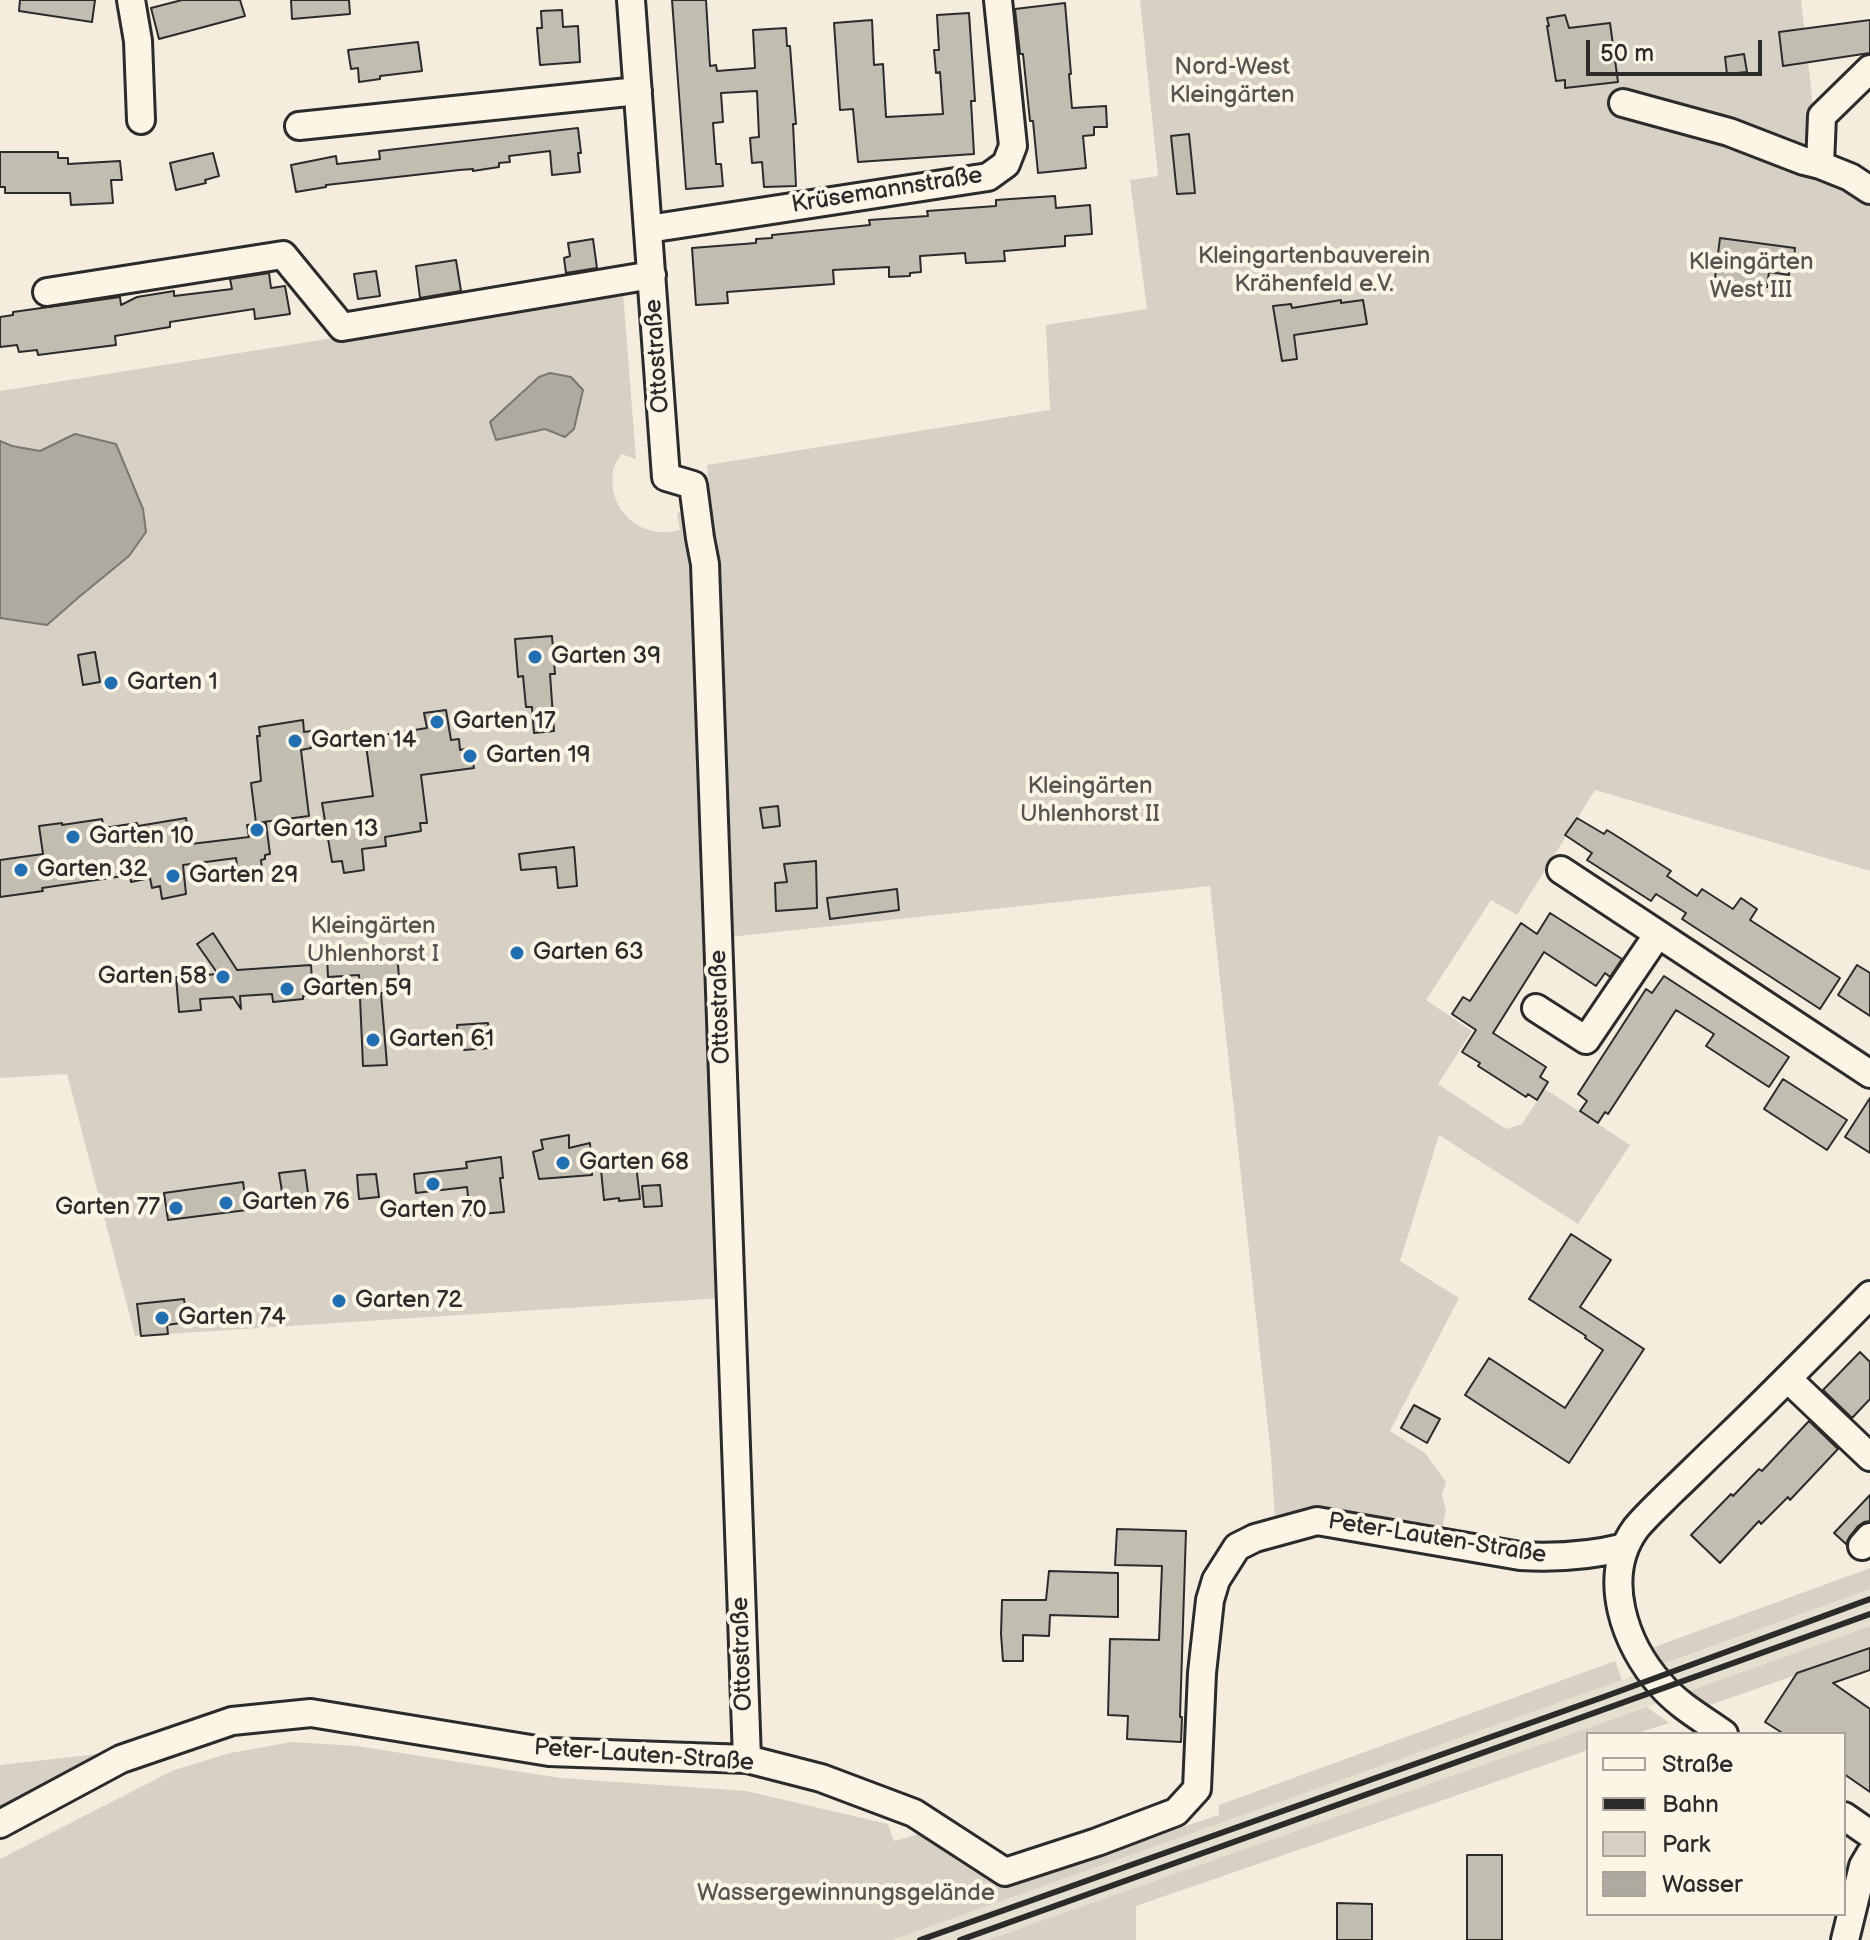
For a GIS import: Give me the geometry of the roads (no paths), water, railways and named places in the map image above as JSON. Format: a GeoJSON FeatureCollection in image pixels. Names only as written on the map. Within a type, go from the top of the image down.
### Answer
{"type":"FeatureCollection","features":[{"type":"Feature","properties":{"kind":"street"},"geometry":{"type":"LineString","coordinates":[[131,0],[138,41],[141,120]]}},
{"type":"Feature","properties":{"kind":"street","name":"Ottostraße"},"geometry":{"type":"LineString","coordinates":[[631,0],[666,477],[693,485],[705,564],[747,1759]]}},
{"type":"Feature","properties":{"kind":"street","name":"Krüsemannstraße"},"geometry":{"type":"LineString","coordinates":[[648,229],[988,177],[1006,164],[1013,146],[998,0]]}},
{"type":"Feature","properties":{"kind":"street"},"geometry":{"type":"LineString","coordinates":[[1820,165],[1822,116],[1870,69]]}},
{"type":"Feature","properties":{"kind":"street"},"geometry":{"type":"LineString","coordinates":[[299,126],[638,91]]}},
{"type":"Feature","properties":{"kind":"street"},"geometry":{"type":"LineString","coordinates":[[1623,103],[1729,132],[1850,177],[1870,190]]}},
{"type":"Feature","properties":{"kind":"street","name":"Ottostraße"},"geometry":{"type":"LineString","coordinates":[[47,292],[283,255],[342,327],[652,275]]}},
{"type":"Feature","properties":{"kind":"street"},"geometry":{"type":"LineString","coordinates":[[1561,870],[1870,1074]]}},
{"type":"Feature","properties":{"kind":"street"},"geometry":{"type":"LineString","coordinates":[[1536,1008],[1586,1040],[1658,934]]}},
{"type":"Feature","properties":{"kind":"street"},"geometry":{"type":"LineString","coordinates":[[1721,1732],[1662,1687],[1629,1636],[1619,1599],[1619,1570],[1625,1547],[1636,1528],[1652,1511],[1870,1295]]}},
{"type":"Feature","properties":{"kind":"street"},"geometry":{"type":"LineString","coordinates":[[1788,1379],[1870,1457]]}},
{"type":"Feature","properties":{"kind":"street","name":"Peter-Lauten-Straße"},"geometry":{"type":"LineString","coordinates":[[0,1824],[121,1759],[232,1721],[311,1713],[549,1752],[747,1759],[821,1778],[914,1813],[1005,1872],[1176,1812],[1197,1789],[1202,1673],[1210,1600],[1216,1580],[1237,1547],[1255,1538],[1317,1521],[1520,1556],[1552,1558],[1599,1554],[1625,1547]]}},
{"type":"Feature","properties":{"kind":"street"},"geometry":{"type":"LineString","coordinates":[[1846,1817],[1870,1834]]}},
{"type":"Feature","properties":{"kind":"street"},"geometry":{"type":"LineString","coordinates":[[1845,1940],[1863,1866],[1870,1854]]}},
{"type":"Feature","properties":{"kind":"water"},"geometry":{"type":"Polygon","coordinates":[[[550,373],[571,377],[583,390],[574,429],[565,437],[545,429],[496,440],[490,422],[539,377],[550,373]]]}},
{"type":"Feature","properties":{"kind":"water"},"geometry":{"type":"Polygon","coordinates":[[[75,434],[116,444],[143,509],[146,532],[129,556],[47,625],[0,618],[0,441],[40,451],[75,434]]]}},
{"type":"Feature","properties":{"kind":"railway"},"geometry":{"type":"LineString","coordinates":[[920,1940],[1870,1599]]}},
{"type":"Feature","properties":{"kind":"railway"},"geometry":{"type":"LineString","coordinates":[[960,1940],[1870,1614]]}},
{"type":"Feature","properties":{"kind":"place","name":"Garten 39"},"geometry":{"type":"Point","coordinates":[535,657]}},
{"type":"Feature","properties":{"kind":"place","name":"Garten 1"},"geometry":{"type":"Point","coordinates":[111,683]}},
{"type":"Feature","properties":{"kind":"place","name":"Garten 17"},"geometry":{"type":"Point","coordinates":[437,722]}},
{"type":"Feature","properties":{"kind":"place","name":"Garten 14"},"geometry":{"type":"Point","coordinates":[295,741]}},
{"type":"Feature","properties":{"kind":"place","name":"Garten 19"},"geometry":{"type":"Point","coordinates":[470,756]}},
{"type":"Feature","properties":{"kind":"place","name":"Garten 13"},"geometry":{"type":"Point","coordinates":[257,830]}},
{"type":"Feature","properties":{"kind":"place","name":"Garten 10"},"geometry":{"type":"Point","coordinates":[73,837]}},
{"type":"Feature","properties":{"kind":"place","name":"Garten 32"},"geometry":{"type":"Point","coordinates":[21,870]}},
{"type":"Feature","properties":{"kind":"place","name":"Garten 29"},"geometry":{"type":"Point","coordinates":[173,876]}},
{"type":"Feature","properties":{"kind":"place","name":"Garten 63"},"geometry":{"type":"Point","coordinates":[517,953]}},
{"type":"Feature","properties":{"kind":"place","name":"Garten 58"},"geometry":{"type":"Point","coordinates":[223,977]}},
{"type":"Feature","properties":{"kind":"place","name":"Garten 59"},"geometry":{"type":"Point","coordinates":[287,989]}},
{"type":"Feature","properties":{"kind":"place","name":"Garten 61"},"geometry":{"type":"Point","coordinates":[373,1040]}},
{"type":"Feature","properties":{"kind":"place","name":"Garten 68"},"geometry":{"type":"Point","coordinates":[563,1163]}},
{"type":"Feature","properties":{"kind":"place","name":"Garten 70"},"geometry":{"type":"Point","coordinates":[433,1184]}},
{"type":"Feature","properties":{"kind":"place","name":"Garten 76"},"geometry":{"type":"Point","coordinates":[226,1203]}},
{"type":"Feature","properties":{"kind":"place","name":"Garten 77"},"geometry":{"type":"Point","coordinates":[176,1208]}},
{"type":"Feature","properties":{"kind":"place","name":"Garten 72"},"geometry":{"type":"Point","coordinates":[339,1301]}},
{"type":"Feature","properties":{"kind":"place","name":"Garten 74"},"geometry":{"type":"Point","coordinates":[162,1318]}},
{"type":"Feature","properties":{"kind":"park label","name":"Nord-West Kleingärten"},"geometry":{"type":"Point","coordinates":[1232,82]}},
{"type":"Feature","properties":{"kind":"park label","name":"Kleingartenbauverein Krähenfeld e.V."},"geometry":{"type":"Point","coordinates":[1314,271]}},
{"type":"Feature","properties":{"kind":"park label","name":"Kleingärten West III"},"geometry":{"type":"Point","coordinates":[1751,277]}},
{"type":"Feature","properties":{"kind":"park label","name":"Kleingärten Uhlenhorst II"},"geometry":{"type":"Point","coordinates":[1090,801]}},
{"type":"Feature","properties":{"kind":"park label","name":"Kleingärten Uhlenhorst I"},"geometry":{"type":"Point","coordinates":[373,941]}},
{"type":"Feature","properties":{"kind":"park label","name":"Wassergewinnungsgelände"},"geometry":{"type":"Point","coordinates":[846,1894]}}]}
